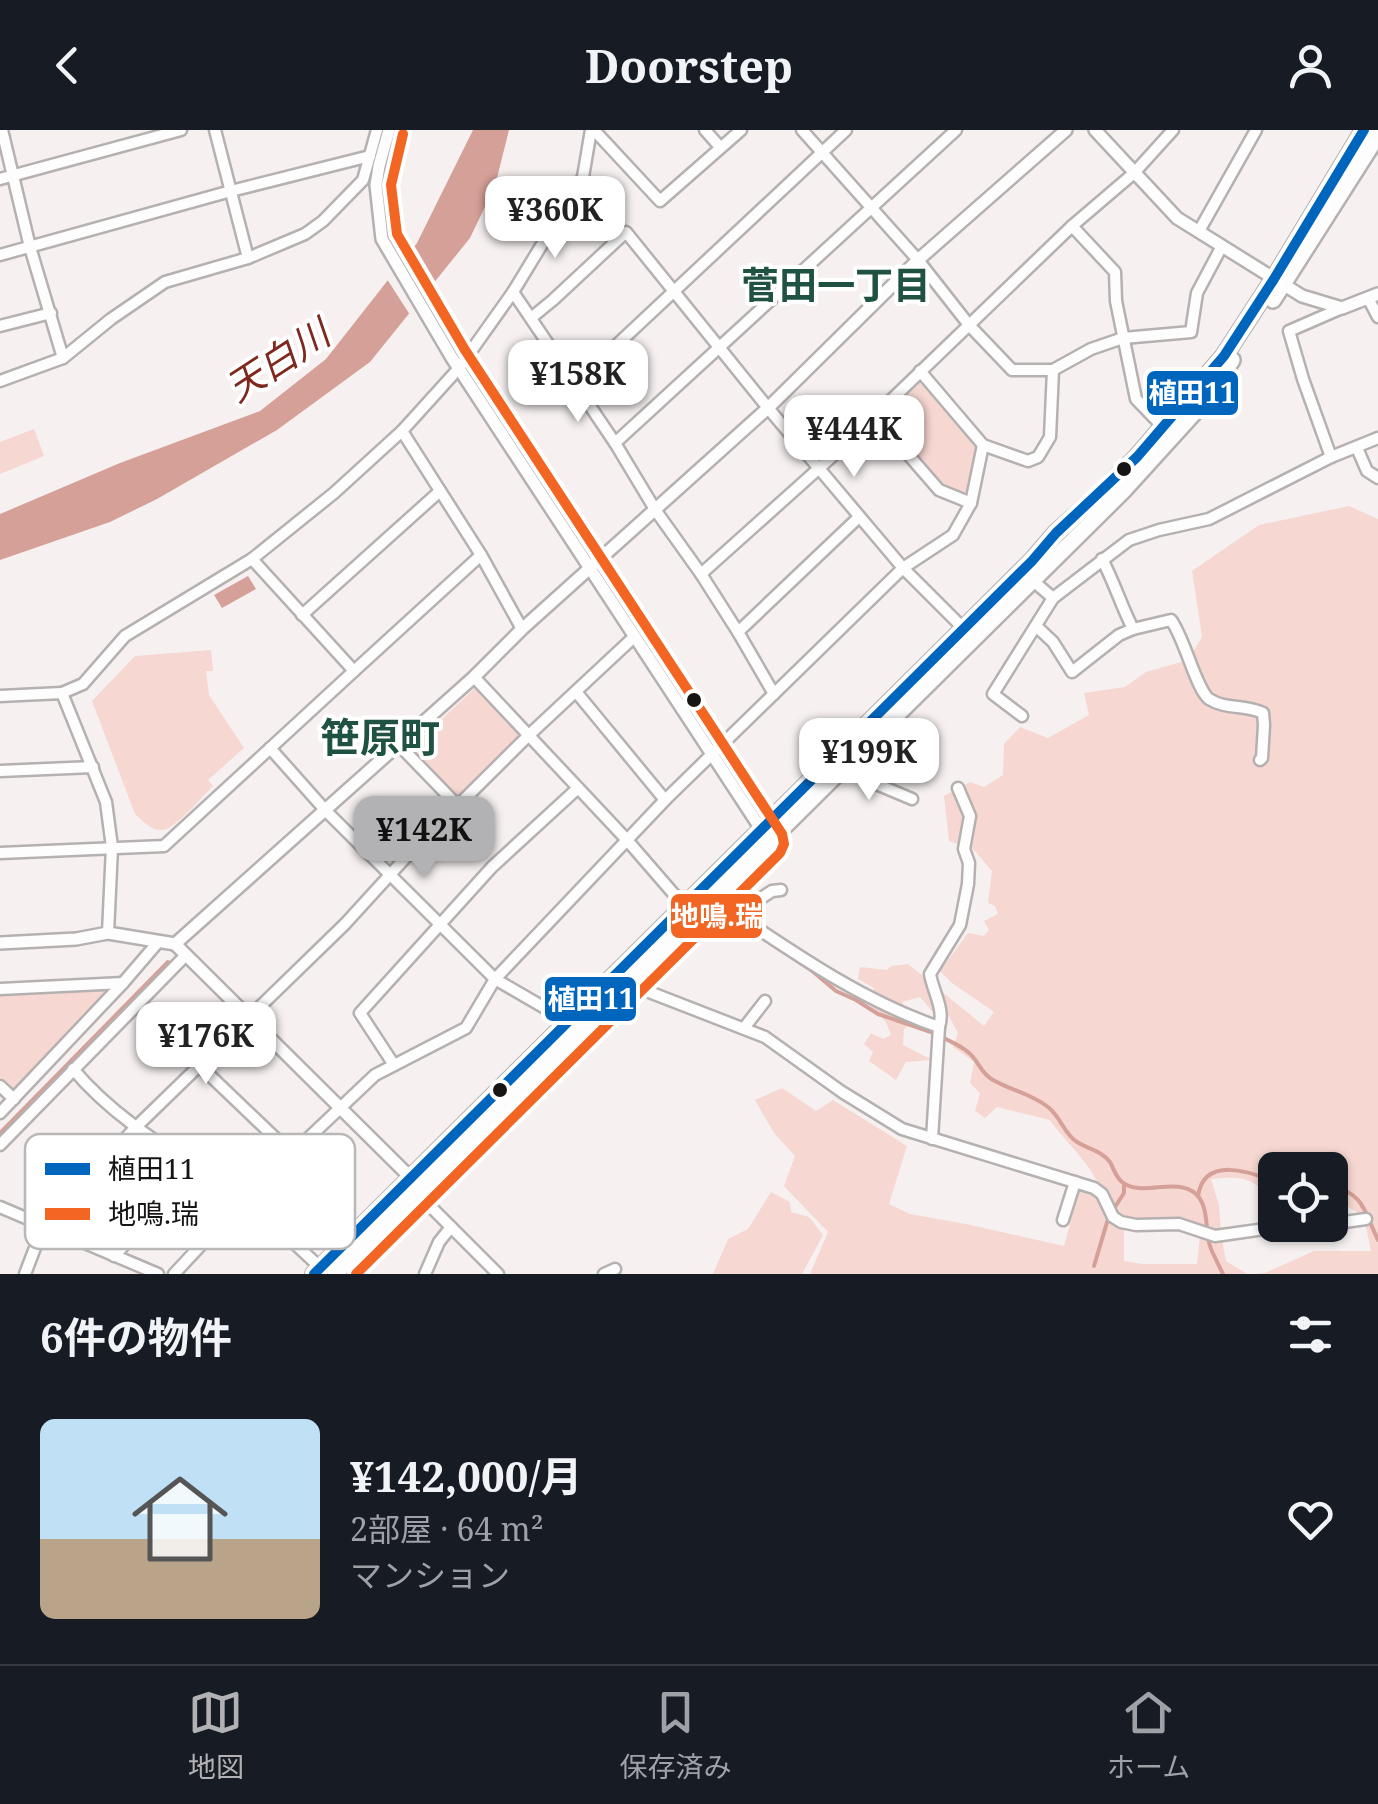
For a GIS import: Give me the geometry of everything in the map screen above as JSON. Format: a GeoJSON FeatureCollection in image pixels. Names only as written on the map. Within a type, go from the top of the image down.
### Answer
{"type":"FeatureCollection","features":[{"type":"Feature","properties":{"kind":"main road"},"geometry":{"type":"LineString","coordinates":[[414,1185],[684,907],[846,766],[1123,492],[1202,404],[1373,139]]}},
{"type":"Feature","properties":{"kind":"main road"},"geometry":{"type":"LineString","coordinates":[[355,1242],[712,898],[964,628],[1056,533],[1100,496],[1224,356],[1279,281]]}},
{"type":"Feature","properties":{"kind":"main road"},"geometry":{"type":"LineString","coordinates":[[324,1272],[348,1249]]}},
{"type":"Feature","properties":{"kind":"street"},"geometry":{"type":"LineString","coordinates":[[2,130],[6,177],[63,358]]}},
{"type":"Feature","properties":{"kind":"street"},"geometry":{"type":"LineString","coordinates":[[6,177],[181,130]]}},
{"type":"Feature","properties":{"kind":"street"},"geometry":{"type":"LineString","coordinates":[[215,130],[248,258]]}},
{"type":"Feature","properties":{"kind":"street"},"geometry":{"type":"LineString","coordinates":[[0,381],[63,358],[110,319],[165,282],[289,243],[323,221],[363,180],[376,130]]}},
{"type":"Feature","properties":{"kind":"street"},"geometry":{"type":"LineString","coordinates":[[389,130],[376,185],[382,239],[456,363],[766,836]]}},
{"type":"Feature","properties":{"kind":"street"},"geometry":{"type":"LineString","coordinates":[[592,130],[660,201],[741,130]]}},
{"type":"Feature","properties":{"kind":"street"},"geometry":{"type":"LineString","coordinates":[[0,696],[62,694],[84,684],[125,636],[252,559],[402,432],[512,292],[583,177],[592,130]]}},
{"type":"Feature","properties":{"kind":"street"},"geometry":{"type":"LineString","coordinates":[[705,130],[720,147]]}},
{"type":"Feature","properties":{"kind":"street"},"geometry":{"type":"LineString","coordinates":[[802,130],[1012,370],[1053,370],[1091,349],[1123,338],[1191,332],[1197,293],[1222,246]]}},
{"type":"Feature","properties":{"kind":"street"},"geometry":{"type":"LineString","coordinates":[[575,384],[846,130]]}},
{"type":"Feature","properties":{"kind":"street"},"geometry":{"type":"LineString","coordinates":[[615,443],[956,130]]}},
{"type":"Feature","properties":{"kind":"street"},"geometry":{"type":"LineString","coordinates":[[175,944],[656,511],[768,408],[918,260],[1066,130]]}},
{"type":"Feature","properties":{"kind":"street"},"geometry":{"type":"LineString","coordinates":[[1095,130],[1178,218],[1302,296],[1342,308]]}},
{"type":"Feature","properties":{"kind":"street"},"geometry":{"type":"LineString","coordinates":[[702,574],[1072,226],[1134,173],[1173,130]]}},
{"type":"Feature","properties":{"kind":"street"},"geometry":{"type":"LineString","coordinates":[[1199,231],[1256,130]]}},
{"type":"Feature","properties":{"kind":"street"},"geometry":{"type":"LineString","coordinates":[[0,254],[370,156]]}},
{"type":"Feature","properties":{"kind":"street"},"geometry":{"type":"LineString","coordinates":[[1072,226],[1115,272],[1116,301],[1136,399],[1164,428]]}},
{"type":"Feature","properties":{"kind":"street"},"geometry":{"type":"LineString","coordinates":[[531,318],[626,232],[859,518],[964,628]]}},
{"type":"Feature","properties":{"kind":"street"},"geometry":{"type":"LineString","coordinates":[[512,292],[702,574],[774,694]]}},
{"type":"Feature","properties":{"kind":"street"},"geometry":{"type":"LineString","coordinates":[[1331,457],[1289,331],[1373,296],[1378,317]]}},
{"type":"Feature","properties":{"kind":"street"},"geometry":{"type":"LineString","coordinates":[[0,326],[51,313]]}},
{"type":"Feature","properties":{"kind":"street"},"geometry":{"type":"LineString","coordinates":[[920,372],[983,445],[1028,461],[1038,458],[1050,437],[1053,370]]}},
{"type":"Feature","properties":{"kind":"street"},"geometry":{"type":"LineString","coordinates":[[874,414],[940,490],[971,502]]}},
{"type":"Feature","properties":{"kind":"street"},"geometry":{"type":"LineString","coordinates":[[402,432],[481,554],[522,629]]}},
{"type":"Feature","properties":{"kind":"street"},"geometry":{"type":"LineString","coordinates":[[1022,716],[993,694],[1053,598],[1102,559],[1129,540],[1209,519],[1331,457],[1378,438]]}},
{"type":"Feature","properties":{"kind":"street"},"geometry":{"type":"LineString","coordinates":[[313,1134],[375,1075],[466,1028],[495,980],[665,800],[903,568],[953,535],[971,502],[983,445]]}},
{"type":"Feature","properties":{"kind":"street"},"geometry":{"type":"LineString","coordinates":[[1357,448],[1367,472],[1378,478]]}},
{"type":"Feature","properties":{"kind":"street"},"geometry":{"type":"LineString","coordinates":[[302,616],[440,491]]}},
{"type":"Feature","properties":{"kind":"street"},"geometry":{"type":"LineString","coordinates":[[738,632],[859,518]]}},
{"type":"Feature","properties":{"kind":"street"},"geometry":{"type":"LineString","coordinates":[[0,853],[164,846],[481,554]]}},
{"type":"Feature","properties":{"kind":"street"},"geometry":{"type":"LineString","coordinates":[[252,559],[354,671]]}},
{"type":"Feature","properties":{"kind":"street"},"geometry":{"type":"LineString","coordinates":[[1102,559],[1132,629]]}},
{"type":"Feature","properties":{"kind":"street"},"geometry":{"type":"LineString","coordinates":[[1032,580],[1053,598]]}},
{"type":"Feature","properties":{"kind":"street"},"geometry":{"type":"LineString","coordinates":[[1036,626],[1053,642],[1072,672],[1119,635],[1170,620],[1204,693],[1222,704],[1263,713],[1260,760]]}},
{"type":"Feature","properties":{"kind":"street"},"geometry":{"type":"LineString","coordinates":[[130,1134],[345,924],[529,735],[634,637]]}},
{"type":"Feature","properties":{"kind":"street"},"geometry":{"type":"LineString","coordinates":[[474,677],[627,840],[684,907]]}},
{"type":"Feature","properties":{"kind":"street"},"geometry":{"type":"LineString","coordinates":[[576,692],[665,800]]}},
{"type":"Feature","properties":{"kind":"street"},"geometry":{"type":"LineString","coordinates":[[62,694],[106,802],[112,847],[108,932]]}},
{"type":"Feature","properties":{"kind":"street"},"geometry":{"type":"LineString","coordinates":[[399,745],[458,806]]}},
{"type":"Feature","properties":{"kind":"street"},"geometry":{"type":"LineString","coordinates":[[270,748],[495,980],[569,1022]]}},
{"type":"Feature","properties":{"kind":"street"},"geometry":{"type":"LineString","coordinates":[[0,771],[93,766]]}},
{"type":"Feature","properties":{"kind":"street"},"geometry":{"type":"LineString","coordinates":[[846,766],[912,800]]}},
{"type":"Feature","properties":{"kind":"street"},"geometry":{"type":"LineString","coordinates":[[394,1065],[360,1014],[492,867],[578,788]]}},
{"type":"Feature","properties":{"kind":"street"},"geometry":{"type":"LineString","coordinates":[[932,1139],[937,1038],[942,1013],[930,974],[960,925],[968,884],[964,849],[970,816],[958,788]]}},
{"type":"Feature","properties":{"kind":"street"},"geometry":{"type":"LineString","coordinates":[[736,914],[781,890]]}},
{"type":"Feature","properties":{"kind":"street"},"geometry":{"type":"LineString","coordinates":[[712,898],[878,1002],[939,1027]]}},
{"type":"Feature","properties":{"kind":"street"},"geometry":{"type":"LineString","coordinates":[[0,943],[76,940],[108,932],[175,944],[498,1274]]}},
{"type":"Feature","properties":{"kind":"street"},"geometry":{"type":"LineString","coordinates":[[0,1113],[160,941]]}},
{"type":"Feature","properties":{"kind":"street"},"geometry":{"type":"LineString","coordinates":[[0,1145],[186,955]]}},
{"type":"Feature","properties":{"kind":"street"},"geometry":{"type":"LineString","coordinates":[[0,990],[123,983]]}},
{"type":"Feature","properties":{"kind":"street"},"geometry":{"type":"LineString","coordinates":[[626,983],[744,1028],[783,1048],[842,1092],[902,1128],[1094,1188],[1102,1194],[1113,1218],[1121,1222],[1180,1224],[1215,1236],[1258,1230]]}},
{"type":"Feature","properties":{"kind":"street"},"geometry":{"type":"LineString","coordinates":[[744,1028],[764,1001]]}},
{"type":"Feature","properties":{"kind":"street"},"geometry":{"type":"LineString","coordinates":[[199,1065],[271,1134]]}},
{"type":"Feature","properties":{"kind":"street"},"geometry":{"type":"LineString","coordinates":[[73,1070],[145,1134]]}},
{"type":"Feature","properties":{"kind":"street"},"geometry":{"type":"LineString","coordinates":[[0,1086],[14,1100]]}},
{"type":"Feature","properties":{"kind":"street"},"geometry":{"type":"LineString","coordinates":[[1064,1220],[1076,1182]]}},
{"type":"Feature","properties":{"kind":"street"},"geometry":{"type":"LineString","coordinates":[[0,1207],[25,1219]]}},
{"type":"Feature","properties":{"kind":"street"},"geometry":{"type":"LineString","coordinates":[[1348,1222],[1366,1219]]}},
{"type":"Feature","properties":{"kind":"street"},"geometry":{"type":"LineString","coordinates":[[425,1274],[439,1242],[451,1228]]}},
{"type":"Feature","properties":{"kind":"street"},"geometry":{"type":"LineString","coordinates":[[25,1274],[35,1249]]}},
{"type":"Feature","properties":{"kind":"street"},"geometry":{"type":"LineString","coordinates":[[97,1249],[158,1274]]}},
{"type":"Feature","properties":{"kind":"street"},"geometry":{"type":"LineString","coordinates":[[114,1256],[121,1249]]}},
{"type":"Feature","properties":{"kind":"street"},"geometry":{"type":"LineString","coordinates":[[174,1274],[198,1249]]}},
{"type":"Feature","properties":{"kind":"street"},"geometry":{"type":"LineString","coordinates":[[298,1249],[324,1272]]}},
{"type":"Feature","properties":{"kind":"shaded area","name":"天白川"},"geometry":{"type":"Polygon","coordinates":[[[473,130],[509,130],[495,186],[470,238],[370,362],[277,430],[157,499],[110,522],[0,560],[0,514],[120,463],[260,411],[326,359],[417,243],[473,130]]]}},
{"type":"Feature","properties":{"kind":"shaded area"},"geometry":{"type":"Polygon","coordinates":[[[915,383],[920,383],[978,447],[967,491],[960,493],[943,483],[883,418],[882,412],[915,383]]]}},
{"type":"Feature","properties":{"kind":"shaded area"},"geometry":{"type":"Polygon","coordinates":[[[34,429],[44,456],[0,474],[0,442],[34,429]]]}},
{"type":"Feature","properties":{"kind":"shaded area"},"geometry":{"type":"Polygon","coordinates":[[[1349,506],[1378,519],[1378,1274],[1252,1274],[1265,1273],[1314,1251],[1371,1251],[1364,1217],[1348,1207],[1348,1152],[1258,1152],[1258,1187],[1247,1180],[1211,1179],[1221,1230],[1180,1218],[1124,1218],[1050,1120],[997,1107],[985,1118],[975,1111],[980,1093],[970,1083],[974,1062],[953,1047],[958,1033],[947,1013],[933,1012],[920,997],[902,1002],[913,1022],[904,1029],[903,1045],[932,1060],[906,1062],[896,1080],[869,1061],[873,1052],[864,1044],[871,1033],[883,1039],[891,1035],[886,1022],[868,1003],[874,988],[858,979],[860,967],[887,970],[908,964],[984,1026],[994,1012],[940,971],[968,933],[984,936],[989,930],[984,921],[998,914],[995,906],[988,903],[992,871],[973,849],[949,841],[944,796],[970,782],[984,787],[1003,775],[1004,744],[1020,727],[1048,738],[1089,715],[1084,693],[1125,687],[1146,672],[1188,660],[1202,637],[1192,571],[1259,525],[1349,506]]]}},
{"type":"Feature","properties":{"kind":"shaded area"},"geometry":{"type":"Polygon","coordinates":[[[248,576],[256,589],[222,608],[214,595],[248,576]]]}},
{"type":"Feature","properties":{"kind":"shaded area"},"geometry":{"type":"Polygon","coordinates":[[[211,650],[213,671],[206,671],[209,695],[244,748],[208,780],[213,786],[182,818],[168,828],[155,829],[135,814],[92,701],[135,656],[211,650]]]}},
{"type":"Feature","properties":{"kind":"shaded area"},"geometry":{"type":"Polygon","coordinates":[[[475,688],[521,732],[520,738],[461,797],[456,797],[411,753],[411,748],[475,688]]]}},
{"type":"Feature","properties":{"kind":"shaded area"},"geometry":{"type":"Polygon","coordinates":[[[112,988],[14,1093],[0,1077],[0,994],[112,988]]]}},
{"type":"Feature","properties":{"kind":"shaded area"},"geometry":{"type":"Polygon","coordinates":[[[782,1088],[816,1111],[833,1100],[907,1146],[889,1204],[910,1214],[1064,1246],[1080,1188],[1094,1196],[1111,1220],[1124,1230],[1124,1261],[1197,1264],[1200,1236],[1222,1240],[1226,1261],[1247,1274],[810,1274],[828,1232],[784,1186],[795,1156],[774,1133],[755,1100],[782,1088]]]}},
{"type":"Feature","properties":{"kind":"shaded area"},"geometry":{"type":"Polygon","coordinates":[[[771,1192],[790,1202],[791,1212],[809,1217],[823,1235],[802,1274],[713,1274],[728,1239],[748,1229],[771,1192]]]}},
{"type":"Feature","properties":{"kind":"pier"},"geometry":{"type":"Polygon","coordinates":[[[402,254],[428,299],[412,318],[385,276],[402,254]]]}},
{"type":"Feature","properties":{"kind":"waterway"},"geometry":{"type":"LineString","coordinates":[[717,917],[738,921]]}},
{"type":"Feature","properties":{"kind":"waterway"},"geometry":{"type":"LineString","coordinates":[[758,935],[836,991],[878,1014],[931,1032]]}},
{"type":"Feature","properties":{"kind":"waterway"},"geometry":{"type":"LineString","coordinates":[[0,1133],[168,962]]}},
{"type":"Feature","properties":{"kind":"waterway"},"geometry":{"type":"LineString","coordinates":[[940,1036],[970,1053],[989,1078],[1048,1107],[1073,1139],[1107,1158],[1122,1182],[1139,1188],[1179,1187],[1196,1194],[1205,1212],[1210,1246],[1223,1274]]}},
{"type":"Feature","properties":{"kind":"waterway"},"geometry":{"type":"LineString","coordinates":[[1198,1196],[1202,1183],[1218,1171],[1258,1176]]}},
{"type":"Feature","properties":{"kind":"waterway"},"geometry":{"type":"LineString","coordinates":[[1113,1210],[1124,1193],[1124,1184]]}},
{"type":"Feature","properties":{"kind":"waterway"},"geometry":{"type":"LineString","coordinates":[[1348,1192],[1366,1213],[1378,1240]]}},
{"type":"Feature","properties":{"kind":"waterway"},"geometry":{"type":"LineString","coordinates":[[1094,1266],[1108,1219]]}},
{"type":"Feature","properties":{"kind":"transit line","name":"植田11"},"geometry":{"type":"LineString","coordinates":[[355,1233],[1056,533],[1137,457],[1224,356],[1364,130]]}},
{"type":"Feature","properties":{"kind":"transit line","name":"地鳴.瑞"},"geometry":{"type":"LineString","coordinates":[[356,1274],[780,853],[784,844],[782,834],[465,350],[397,234],[391,185],[403,134]]}},
{"type":"Feature","properties":{"kind":"transit line","name":"植田11"},"geometry":{"type":"LineString","coordinates":[[314,1274],[339,1249]]}},
{"type":"Feature","properties":{"kind":"district","name":"菅田一丁目"},"geometry":{"type":"Point","coordinates":[836,286]}},
{"type":"Feature","properties":{"kind":"district","name":"笹原町"},"geometry":{"type":"Point","coordinates":[380,738]}}]}
